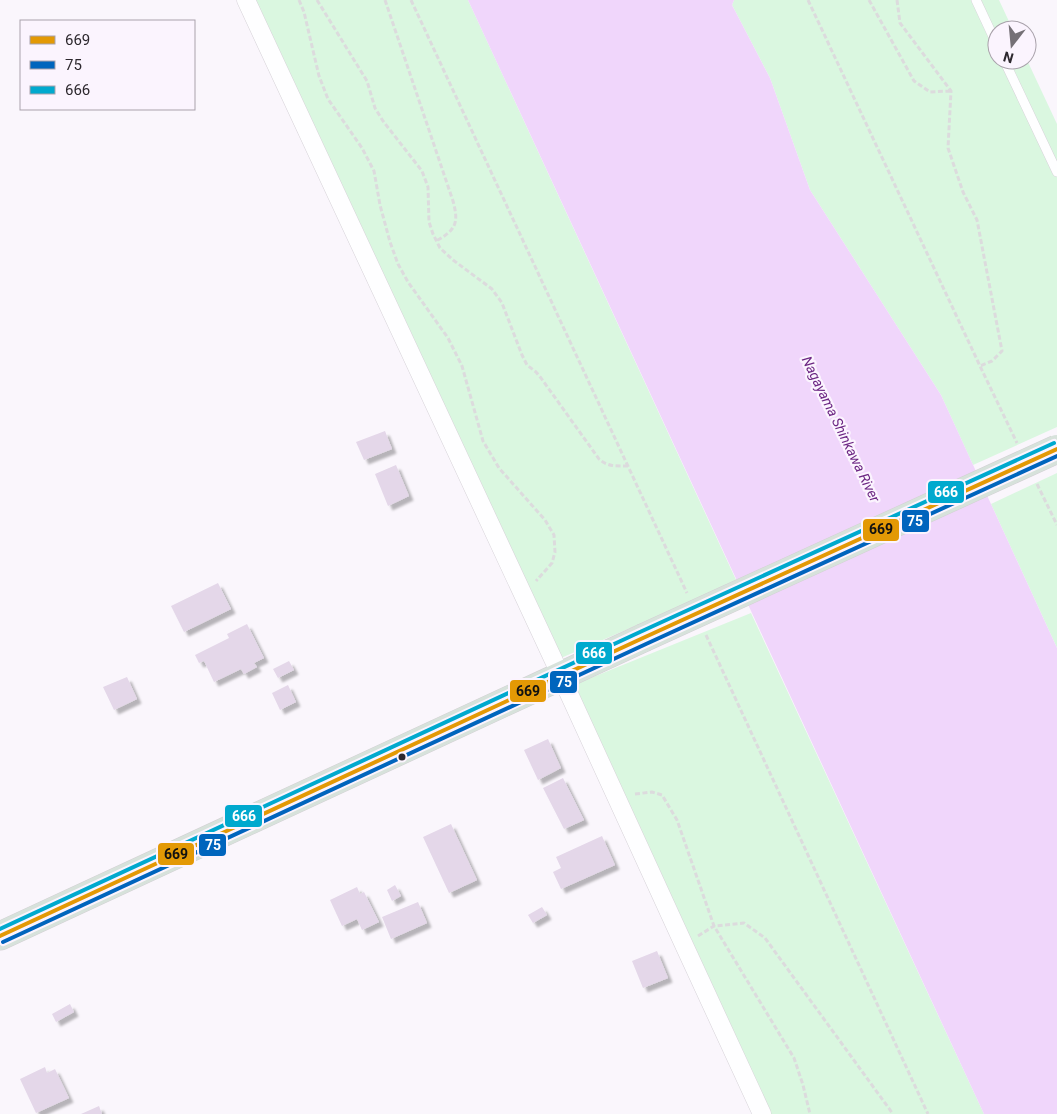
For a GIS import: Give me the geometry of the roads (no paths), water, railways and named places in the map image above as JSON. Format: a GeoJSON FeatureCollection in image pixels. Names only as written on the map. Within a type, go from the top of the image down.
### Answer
{"type":"FeatureCollection","features":[{"type":"Feature","properties":{"kind":"highway"},"geometry":{"type":"LineString","coordinates":[[0,936],[560,676],[1057,449]]}},
{"type":"Feature","properties":{"kind":"street"},"geometry":{"type":"LineString","coordinates":[[246,0],[522,592],[762,1114]]}},
{"type":"Feature","properties":{"kind":"lane"},"geometry":{"type":"LineString","coordinates":[[976,0],[987,24]]}},
{"type":"Feature","properties":{"kind":"lane"},"geometry":{"type":"LineString","coordinates":[[1009,70],[1057,172]]}},
{"type":"Feature","properties":{"kind":"water","name":"Nagayama Shinkawa River"},"geometry":{"type":"Polygon","coordinates":[[[468,0],[734,0],[732,5],[770,78],[810,190],[941,395],[1057,648],[1057,1114],[984,1114],[468,0]]]}}]}
